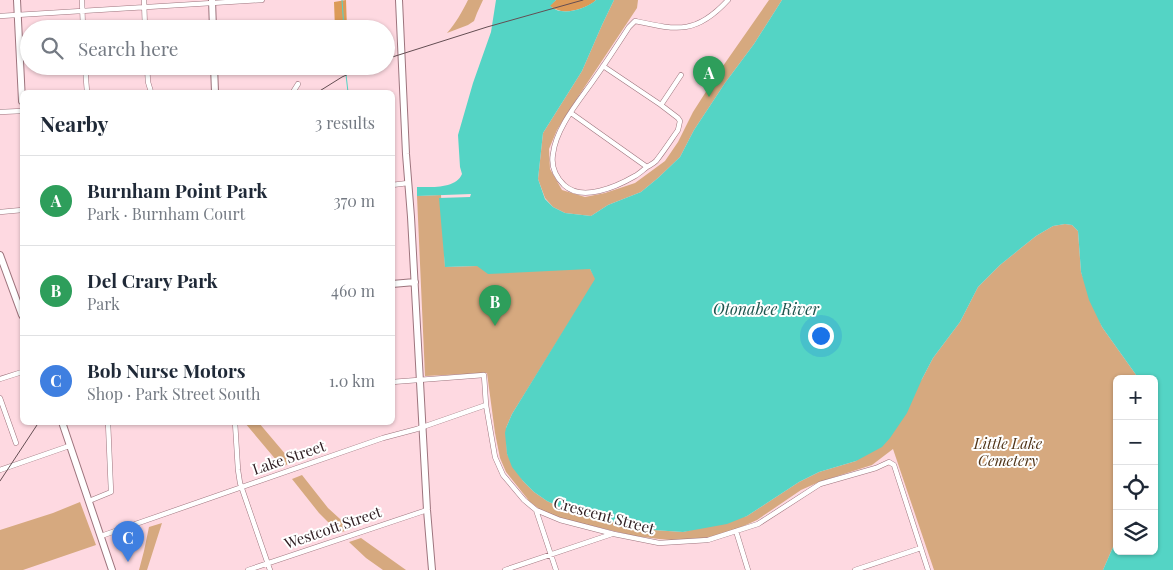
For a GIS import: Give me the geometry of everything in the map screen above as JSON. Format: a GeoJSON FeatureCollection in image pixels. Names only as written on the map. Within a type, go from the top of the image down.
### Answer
{"type":"FeatureCollection","features":[{"type":"Feature","properties":{"kind":"main road"},"geometry":{"type":"LineString","coordinates":[[17,0],[20,58]]}},
{"type":"Feature","properties":{"kind":"main road"},"geometry":{"type":"LineString","coordinates":[[399,0],[408,183],[432,570]]}},
{"type":"Feature","properties":{"kind":"main road"},"geometry":{"type":"LineString","coordinates":[[212,2],[213,20]]}},
{"type":"Feature","properties":{"kind":"main road"},"geometry":{"type":"LineString","coordinates":[[21,75],[21,90]]}},
{"type":"Feature","properties":{"kind":"main road"},"geometry":{"type":"LineString","coordinates":[[214,75],[215,90]]}},
{"type":"Feature","properties":{"kind":"main road"},"geometry":{"type":"LineString","coordinates":[[0,255],[20,306]]}},
{"type":"Feature","properties":{"kind":"main road"},"geometry":{"type":"LineString","coordinates":[[395,284],[415,282]]}},
{"type":"Feature","properties":{"kind":"main road"},"geometry":{"type":"LineString","coordinates":[[14,291],[20,293]]}},
{"type":"Feature","properties":{"kind":"main road"},"geometry":{"type":"LineString","coordinates":[[63,425],[112,570]]}},
{"type":"Feature","properties":{"kind":"street"},"geometry":{"type":"LineString","coordinates":[[82,0],[82,20]]}},
{"type":"Feature","properties":{"kind":"street"},"geometry":{"type":"LineString","coordinates":[[144,0],[145,20]]}},
{"type":"Feature","properties":{"kind":"street"},"geometry":{"type":"LineString","coordinates":[[0,16],[262,0]]}},
{"type":"Feature","properties":{"kind":"street"},"geometry":{"type":"LineString","coordinates":[[603,66],[661,105],[678,118],[680,122],[678,130],[656,161],[635,176],[611,188],[598,192],[583,193],[567,187],[555,172],[552,157],[558,134],[570,113],[629,27],[635,22],[664,28],[693,26],[713,15],[728,0]]}},
{"type":"Feature","properties":{"kind":"street"},"geometry":{"type":"LineString","coordinates":[[86,75],[87,90]]}},
{"type":"Feature","properties":{"kind":"street"},"geometry":{"type":"LineString","coordinates":[[148,75],[150,90]]}},
{"type":"Feature","properties":{"kind":"street"},"geometry":{"type":"LineString","coordinates":[[661,105],[680,75]]}},
{"type":"Feature","properties":{"kind":"street"},"geometry":{"type":"LineString","coordinates":[[294,90],[298,84]]}},
{"type":"Feature","properties":{"kind":"street"},"geometry":{"type":"LineString","coordinates":[[0,112],[20,111]]}},
{"type":"Feature","properties":{"kind":"street"},"geometry":{"type":"LineString","coordinates":[[570,113],[647,167]]}},
{"type":"Feature","properties":{"kind":"street"},"geometry":{"type":"LineString","coordinates":[[395,185],[408,183]]}},
{"type":"Feature","properties":{"kind":"street"},"geometry":{"type":"LineString","coordinates":[[0,212],[20,210]]}},
{"type":"Feature","properties":{"kind":"street"},"geometry":{"type":"LineString","coordinates":[[0,379],[20,373]]}},
{"type":"Feature","properties":{"kind":"street","name":"Crescent Street"},"geometry":{"type":"LineString","coordinates":[[420,379],[484,375],[486,405],[495,457],[503,475],[524,500],[536,510],[560,520],[659,543],[708,540],[758,524],[820,484],[876,468],[889,462],[894,465],[921,548]]}},
{"type":"Feature","properties":{"kind":"street"},"geometry":{"type":"LineString","coordinates":[[395,382],[420,379]]}},
{"type":"Feature","properties":{"kind":"street"},"geometry":{"type":"LineString","coordinates":[[0,398],[16,443]]}},
{"type":"Feature","properties":{"kind":"street","name":"Lake Street"},"geometry":{"type":"LineString","coordinates":[[101,536],[486,405]]}},
{"type":"Feature","properties":{"kind":"street"},"geometry":{"type":"LineString","coordinates":[[89,501],[111,492],[108,425]]}},
{"type":"Feature","properties":{"kind":"street"},"geometry":{"type":"LineString","coordinates":[[235,425],[238,470],[242,488],[270,570]]}},
{"type":"Feature","properties":{"kind":"street"},"geometry":{"type":"LineString","coordinates":[[0,470],[69,446]]}},
{"type":"Feature","properties":{"kind":"street","name":"Westcott Street"},"geometry":{"type":"LineString","coordinates":[[248,570],[427,510]]}},
{"type":"Feature","properties":{"kind":"street"},"geometry":{"type":"LineString","coordinates":[[536,510],[556,570]]}},
{"type":"Feature","properties":{"kind":"street"},"geometry":{"type":"LineString","coordinates":[[736,532],[748,570]]}},
{"type":"Feature","properties":{"kind":"street"},"geometry":{"type":"LineString","coordinates":[[505,570],[614,534]]}},
{"type":"Feature","properties":{"kind":"street"},"geometry":{"type":"LineString","coordinates":[[855,570],[921,548],[928,570]]}},
{"type":"Feature","properties":{"kind":"green space"},"geometry":{"type":"Polygon","coordinates":[[[468,0],[483,0],[474,21],[447,33],[459,17],[468,0]]]}},
{"type":"Feature","properties":{"kind":"green space"},"geometry":{"type":"Polygon","coordinates":[[[614,0],[638,0],[637,8],[568,112],[557,130],[549,149],[550,169],[562,190],[585,197],[605,193],[635,183],[665,161],[716,76],[769,0],[782,0],[694,130],[680,157],[641,192],[608,205],[591,216],[565,213],[553,207],[545,198],[538,179],[543,133],[582,71],[614,0]]]}},
{"type":"Feature","properties":{"kind":"green space","name":"Little Lake Cemetery"},"geometry":{"type":"Polygon","coordinates":[[[441,195],[445,267],[590,269],[596,279],[512,414],[506,428],[507,454],[523,481],[547,501],[564,509],[631,526],[683,532],[747,516],[799,482],[819,472],[856,461],[922,379],[933,358],[960,322],[978,287],[1000,265],[1036,236],[1053,226],[1072,225],[1078,231],[1081,272],[1102,327],[1136,375],[1113,375],[1113,547],[1103,570],[934,570],[893,449],[872,465],[819,482],[801,490],[757,520],[715,536],[685,541],[635,536],[563,519],[542,511],[530,502],[506,472],[500,458],[487,373],[425,376],[417,196],[441,195]]]}},
{"type":"Feature","properties":{"kind":"green space"},"geometry":{"type":"Polygon","coordinates":[[[247,425],[261,425],[292,462],[282,467],[247,425]]]}},
{"type":"Feature","properties":{"kind":"green space"},"geometry":{"type":"Polygon","coordinates":[[[302,475],[328,508],[351,529],[339,533],[319,513],[292,479],[302,475]]]}},
{"type":"Feature","properties":{"kind":"green space"},"geometry":{"type":"Polygon","coordinates":[[[80,502],[96,545],[23,570],[0,570],[0,530],[80,502]]]}},
{"type":"Feature","properties":{"kind":"green space"},"geometry":{"type":"Polygon","coordinates":[[[162,523],[147,570],[139,570],[149,527],[162,523]]]}},
{"type":"Feature","properties":{"kind":"green space"},"geometry":{"type":"Polygon","coordinates":[[[361,538],[406,570],[383,570],[366,558],[349,542],[361,538]]]}},
{"type":"Feature","properties":{"kind":"shaded area"},"geometry":{"type":"Polygon","coordinates":[[[346,0],[347,20],[335,20],[334,2],[346,0]]]}},
{"type":"Feature","properties":{"kind":"shaded area"},"geometry":{"type":"Polygon","coordinates":[[[556,0],[596,0],[585,7],[565,11],[549,6],[556,0]]]}},
{"type":"Feature","properties":{"kind":"water","name":"Otonabee River"},"geometry":{"type":"Polygon","coordinates":[[[496,0],[556,0],[550,6],[558,10],[570,11],[580,9],[596,0],[614,0],[582,71],[543,133],[538,179],[545,199],[553,207],[565,213],[591,216],[608,205],[641,192],[680,157],[694,130],[782,0],[1173,0],[1173,570],[1103,570],[1113,547],[1113,555],[1158,555],[1158,375],[1136,375],[1102,327],[1089,300],[1081,272],[1078,231],[1072,225],[1065,224],[1053,226],[1036,236],[1000,265],[978,287],[960,322],[933,358],[907,413],[890,438],[882,447],[856,461],[819,472],[799,482],[747,516],[727,524],[683,532],[653,530],[599,519],[564,509],[534,492],[512,467],[507,454],[506,428],[512,414],[595,279],[590,269],[488,274],[477,266],[445,267],[439,198],[470,197],[471,194],[417,196],[417,187],[449,185],[459,179],[462,174],[458,135],[473,83],[491,32],[496,0]]]}},
{"type":"Feature","properties":{"kind":"waterway"},"geometry":{"type":"LineString","coordinates":[[342,0],[343,20]]}},
{"type":"Feature","properties":{"kind":"waterway"},"geometry":{"type":"LineString","coordinates":[[346,75],[348,90]]}},
{"type":"Feature","properties":{"kind":"railway"},"geometry":{"type":"LineString","coordinates":[[395,56],[487,27],[583,0]]}},
{"type":"Feature","properties":{"kind":"railway"},"geometry":{"type":"LineString","coordinates":[[321,90],[346,75]]}},
{"type":"Feature","properties":{"kind":"railway"},"geometry":{"type":"LineString","coordinates":[[0,481],[37,425]]}},
{"type":"Feature","properties":{"kind":"place","name":"Burnham Point Park"},"geometry":{"type":"Point","coordinates":[709,97]}},
{"type":"Feature","properties":{"kind":"place","name":"Del Crary Park"},"geometry":{"type":"Point","coordinates":[495,326]}},
{"type":"Feature","properties":{"kind":"place","name":"Bob Nurse Motors"},"geometry":{"type":"Point","coordinates":[128,562]}}]}
